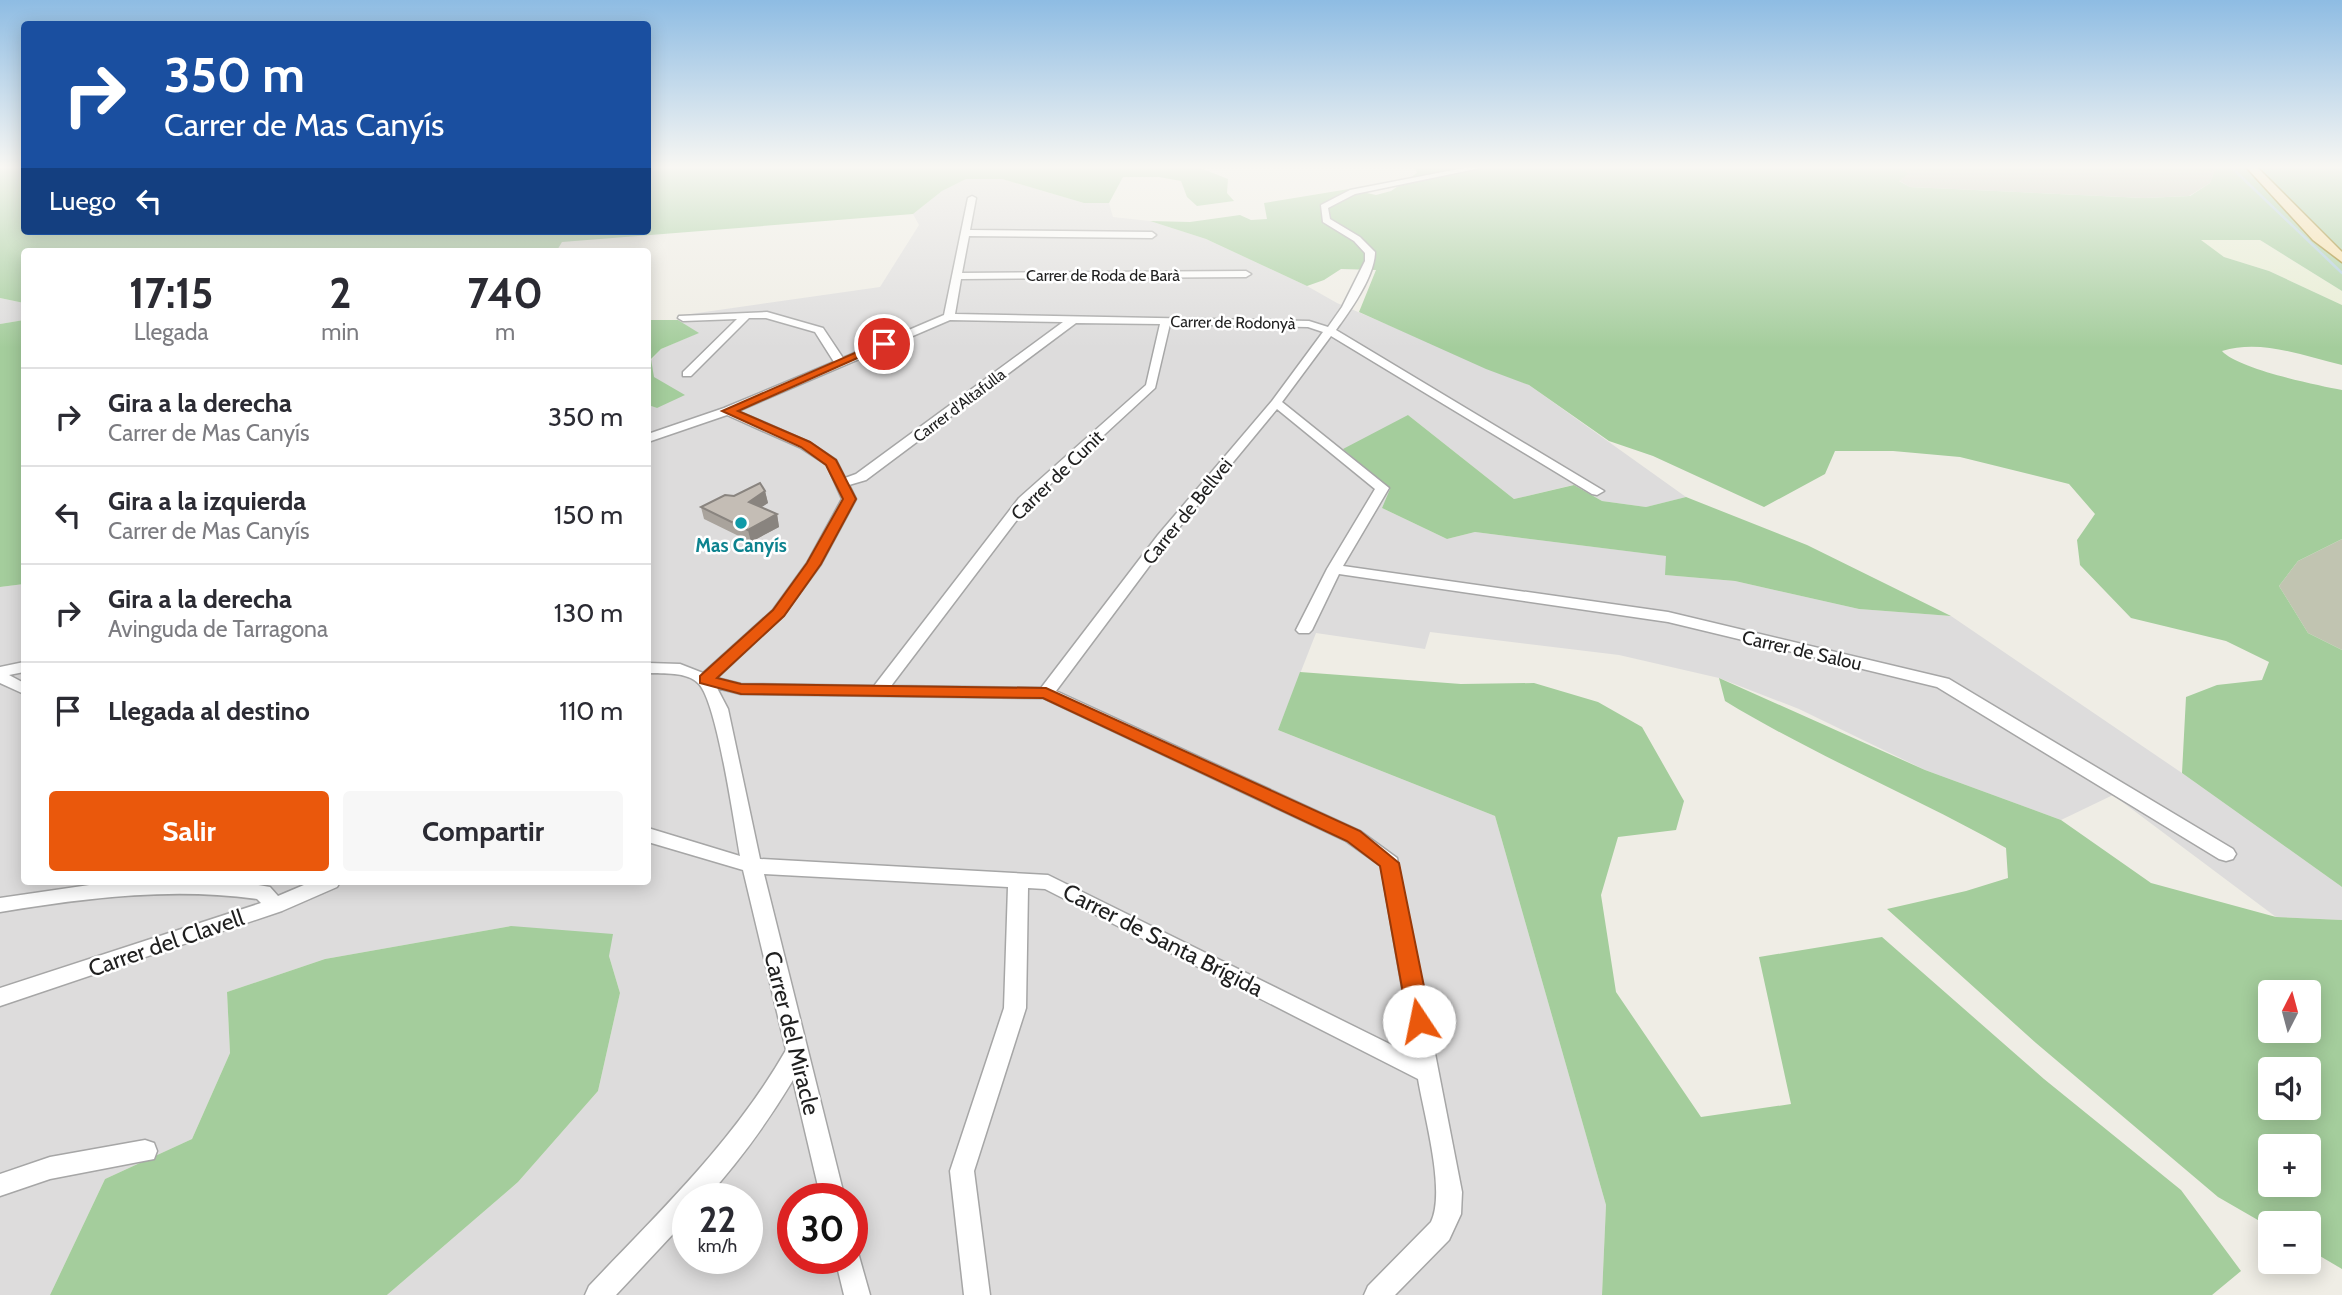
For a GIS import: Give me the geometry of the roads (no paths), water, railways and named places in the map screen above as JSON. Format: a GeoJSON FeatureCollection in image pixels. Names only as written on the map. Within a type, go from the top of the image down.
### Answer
{"type":"FeatureCollection","features":[{"type":"Feature","properties":{"kind":"main road"},"geometry":{"type":"LineString","coordinates":[[2308,227],[2342,257]]}},
{"type":"Feature","properties":{"kind":"street"},"geometry":{"type":"LineString","coordinates":[[651,437],[728,411],[949,317],[960,276],[965,227]]}},
{"type":"Feature","properties":{"kind":"street","name":"Carrer de Bellvei"},"geometry":{"type":"LineString","coordinates":[[1046,693],[1163,538],[1276,402],[1347,308],[1370,261],[1370,252],[1357,239],[1338,227]]}},
{"type":"Feature","properties":{"kind":"street"},"geometry":{"type":"LineString","coordinates":[[964,233],[1152,235]]}},
{"type":"Feature","properties":{"kind":"street","name":"Carrer de Roda de Barà"},"geometry":{"type":"LineString","coordinates":[[960,276],[1246,274]]}},
{"type":"Feature","properties":{"kind":"street"},"geometry":{"type":"LineString","coordinates":[[687,374],[746,315]]}},
{"type":"Feature","properties":{"kind":"street"},"geometry":{"type":"LineString","coordinates":[[683,318],[767,315],[819,330],[840,362]]}},
{"type":"Feature","properties":{"kind":"street","name":"Carrer de Rodonyà"},"geometry":{"type":"LineString","coordinates":[[949,317],[1295,322],[1330,331],[1597,491]]}},
{"type":"Feature","properties":{"kind":"street","name":"Carrer d'Altafulla"},"geometry":{"type":"LineString","coordinates":[[841,483],[862,477],[1073,320]]}},
{"type":"Feature","properties":{"kind":"street","name":"Carrer de Cunit"},"geometry":{"type":"LineString","coordinates":[[879,690],[1024,501],[1151,386],[1166,321]]}},
{"type":"Feature","properties":{"kind":"street"},"geometry":{"type":"LineString","coordinates":[[1276,402],[1382,488],[1334,569],[1304,630]]}},
{"type":"Feature","properties":{"kind":"street"},"geometry":{"type":"LineString","coordinates":[[705,680],[778,613],[814,564],[849,499],[832,463],[806,445],[728,411]]}},
{"type":"Feature","properties":{"kind":"street","name":"Carrer de Salou"},"geometry":{"type":"LineString","coordinates":[[1334,569],[1668,617],[1943,683],[2226,854]]}},
{"type":"Feature","properties":{"kind":"street"},"geometry":{"type":"LineString","coordinates":[[0,675],[21,668]]}},
{"type":"Feature","properties":{"kind":"street"},"geometry":{"type":"LineString","coordinates":[[651,668],[680,669],[705,680],[741,689],[1046,693],[1353,836],[1390,863],[1450,1192],[1448,1214],[1440,1231],[1377,1295]]}},
{"type":"Feature","properties":{"kind":"street"},"geometry":{"type":"LineString","coordinates":[[0,675],[21,688]]}},
{"type":"Feature","properties":{"kind":"street","name":"Carrer del Miracle"},"geometry":{"type":"LineString","coordinates":[[705,680],[720,709],[752,866],[829,1183]]}},
{"type":"Feature","properties":{"kind":"street","name":"Carrer de Santa Brígida"},"geometry":{"type":"LineString","coordinates":[[651,836],[752,866],[1048,882],[1429,1074]]}},
{"type":"Feature","properties":{"kind":"street"},"geometry":{"type":"LineString","coordinates":[[977,1295],[962,1171],[1015,1008],[1018,881]]}},
{"type":"Feature","properties":{"kind":"street"},"geometry":{"type":"LineString","coordinates":[[0,905],[127,885],[220,885],[263,892],[275,906]]}},
{"type":"Feature","properties":{"kind":"street","name":"Carrer del Clavell"},"geometry":{"type":"LineString","coordinates":[[0,997],[275,906],[323,885]]}},
{"type":"Feature","properties":{"kind":"street"},"geometry":{"type":"LineString","coordinates":[[704,1183],[768,1104],[797,1051]]}},
{"type":"Feature","properties":{"kind":"street"},"geometry":{"type":"LineString","coordinates":[[0,1185],[50,1168],[145,1151]]}},
{"type":"Feature","properties":{"kind":"street"},"geometry":{"type":"LineString","coordinates":[[598,1295],[672,1218]]}},
{"type":"Feature","properties":{"kind":"street"},"geometry":{"type":"LineString","coordinates":[[852,1274],[857,1295]]}},
{"type":"Feature","properties":{"kind":"waterway"},"geometry":{"type":"LineString","coordinates":[[2294,227],[2342,273]]}},
{"type":"Feature","properties":{"kind":"place","name":"Mas Canyís"},"geometry":{"type":"Point","coordinates":[741,523]}}]}
